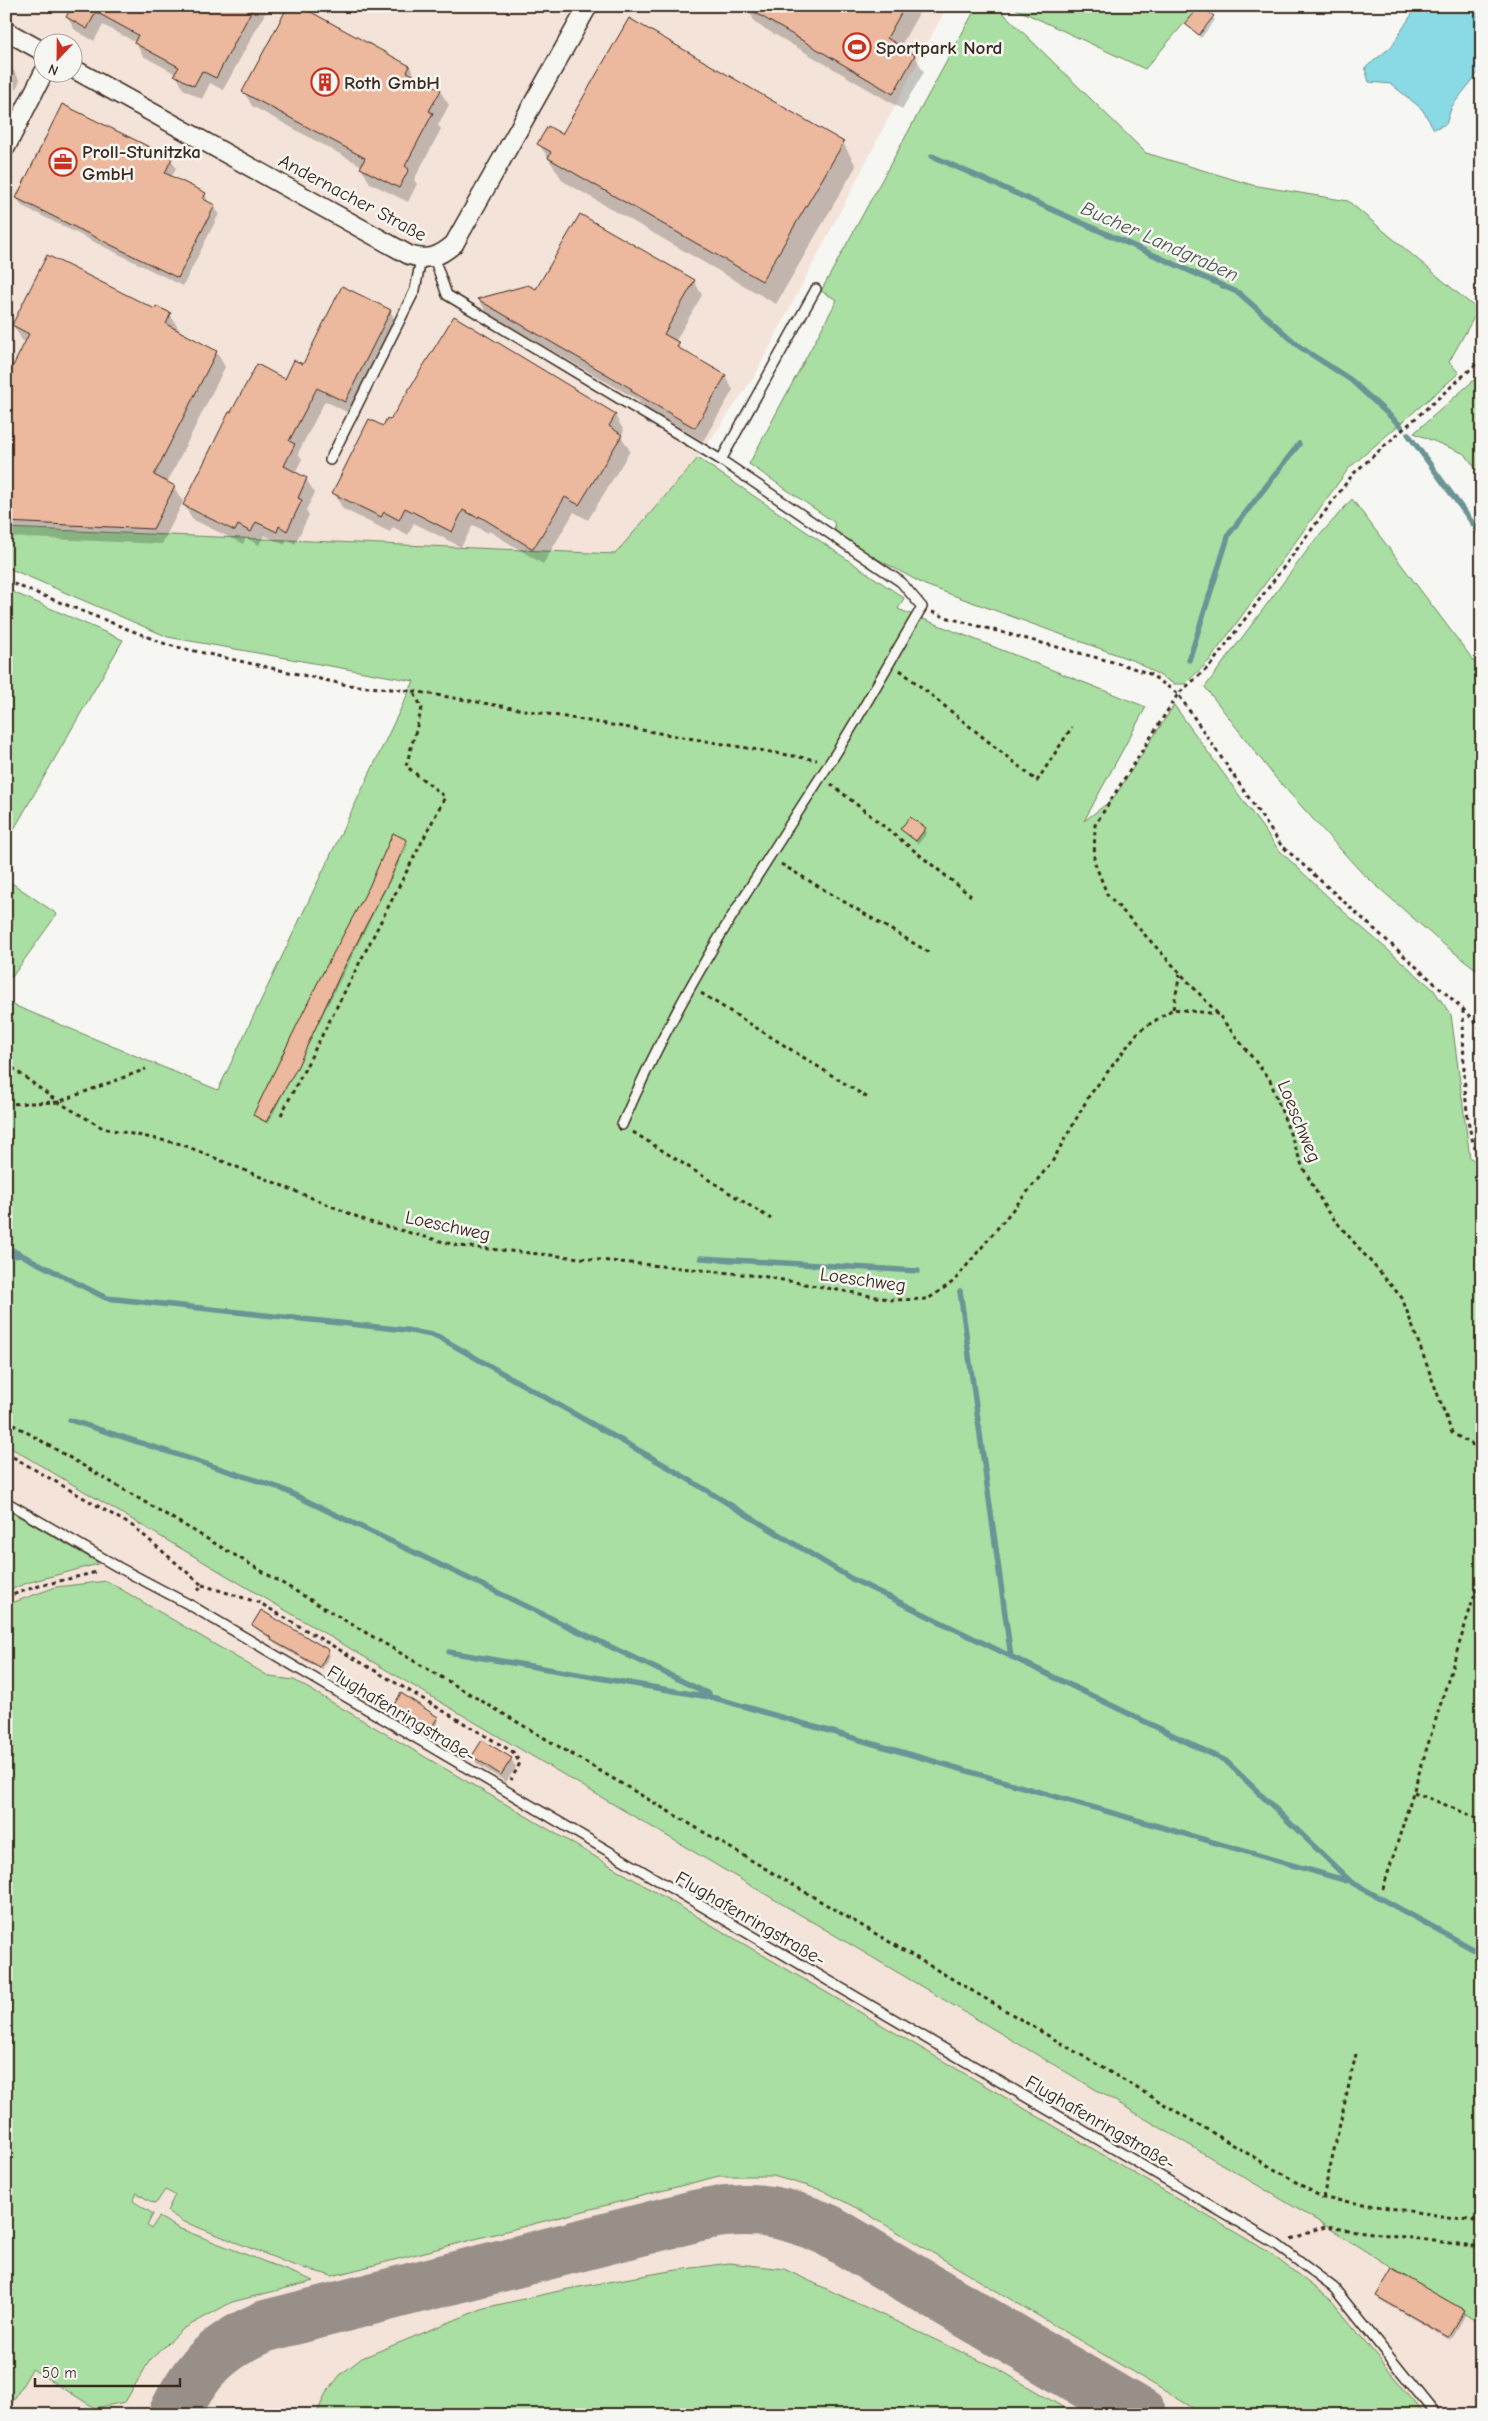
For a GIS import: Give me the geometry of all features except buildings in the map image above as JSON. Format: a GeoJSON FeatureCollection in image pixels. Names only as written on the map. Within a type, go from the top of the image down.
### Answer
{"type":"FeatureCollection","features":[{"type":"Feature","properties":{"kind":"street","name":"Andernacher Straße"},"geometry":{"type":"LineString","coordinates":[[82,74],[409,255],[427,259],[454,244],[588,6]]}},
{"type":"Feature","properties":{"kind":"street"},"geometry":{"type":"LineString","coordinates":[[6,31],[32,45]]}},
{"type":"Feature","properties":{"kind":"street"},"geometry":{"type":"LineString","coordinates":[[6,147],[39,82]]}},
{"type":"Feature","properties":{"kind":"lane"},"geometry":{"type":"LineString","coordinates":[[330,460],[415,290],[427,259]]}},
{"type":"Feature","properties":{"kind":"lane"},"geometry":{"type":"LineString","coordinates":[[427,259],[447,295],[721,460],[901,582],[922,607],[830,762],[690,986],[642,1078],[622,1124]]}},
{"type":"Feature","properties":{"kind":"lane"},"geometry":{"type":"LineString","coordinates":[[721,460],[816,288]]}},
{"type":"Feature","properties":{"kind":"lane","name":"Flughafenringstraße-"},"geometry":{"type":"LineString","coordinates":[[6,1502],[118,1567],[190,1605],[506,1793],[1276,2244],[1334,2288],[1436,2415]]}},
{"type":"Feature","properties":{"kind":"path","name":"Loeschweg"},"geometry":{"type":"LineString","coordinates":[[1482,359],[1353,474],[1210,666],[1178,694],[1096,825],[1094,860],[1107,894],[1218,1014],[1270,1080],[1303,1168],[1327,1210],[1402,1298],[1452,1433],[1482,1450]]}},
{"type":"Feature","properties":{"kind":"path"},"geometry":{"type":"LineString","coordinates":[[6,581],[168,644],[348,685],[413,691],[830,762]]}},
{"type":"Feature","properties":{"kind":"path"},"geometry":{"type":"LineString","coordinates":[[945,617],[1124,665],[1150,674],[1178,694],[1281,845],[1464,1009],[1482,1030]]}},
{"type":"Feature","properties":{"kind":"path"},"geometry":{"type":"LineString","coordinates":[[890,661],[1037,781],[1072,727]]}},
{"type":"Feature","properties":{"kind":"path"},"geometry":{"type":"LineString","coordinates":[[281,1115],[445,797],[406,766],[422,708],[413,691]]}},
{"type":"Feature","properties":{"kind":"path"},"geometry":{"type":"LineString","coordinates":[[821,776],[971,896]]}},
{"type":"Feature","properties":{"kind":"path"},"geometry":{"type":"LineString","coordinates":[[770,858],[930,953]]}},
{"type":"Feature","properties":{"kind":"path"},"geometry":{"type":"LineString","coordinates":[[1180,974],[1173,1009],[1218,1014]]}},
{"type":"Feature","properties":{"kind":"path"},"geometry":{"type":"LineString","coordinates":[[690,986],[868,1098]]}},
{"type":"Feature","properties":{"kind":"path","name":"Loeschweg"},"geometry":{"type":"LineString","coordinates":[[6,1063],[58,1102],[103,1128],[181,1144],[370,1222],[459,1246],[761,1276],[893,1300],[928,1299],[954,1281],[1052,1162],[1089,1096],[1139,1031],[1173,1009]]}},
{"type":"Feature","properties":{"kind":"path"},"geometry":{"type":"LineString","coordinates":[[1464,1009],[1467,1121],[1477,1154],[1482,1157]]}},
{"type":"Feature","properties":{"kind":"path"},"geometry":{"type":"LineString","coordinates":[[6,1104],[58,1102],[146,1069]]}},
{"type":"Feature","properties":{"kind":"path"},"geometry":{"type":"LineString","coordinates":[[622,1124],[771,1219]]}},
{"type":"Feature","properties":{"kind":"path"},"geometry":{"type":"LineString","coordinates":[[6,1420],[1323,2198],[1482,2222]]}},
{"type":"Feature","properties":{"kind":"path"},"geometry":{"type":"LineString","coordinates":[[6,1453],[134,1527],[202,1585],[260,1603],[514,1752],[520,1763],[506,1793]]}},
{"type":"Feature","properties":{"kind":"path"},"geometry":{"type":"LineString","coordinates":[[6,1597],[35,1587],[118,1567]]}},
{"type":"Feature","properties":{"kind":"path"},"geometry":{"type":"LineString","coordinates":[[1382,1889],[1482,1572]]}},
{"type":"Feature","properties":{"kind":"path"},"geometry":{"type":"LineString","coordinates":[[190,1605],[202,1585]]}},
{"type":"Feature","properties":{"kind":"path"},"geometry":{"type":"LineString","coordinates":[[1414,1792],[1482,1820]]}},
{"type":"Feature","properties":{"kind":"path"},"geometry":{"type":"LineString","coordinates":[[1323,2198],[1356,2054]]}},
{"type":"Feature","properties":{"kind":"path"},"geometry":{"type":"LineString","coordinates":[[1276,2244],[1325,2227],[1482,2247]]}},
{"type":"Feature","properties":{"kind":"shaded area"},"geometry":{"type":"Polygon","coordinates":[[[6,6],[947,6],[754,377],[698,458],[615,554],[6,528],[6,6]]]}},
{"type":"Feature","properties":{"kind":"shaded area"},"geometry":{"type":"Polygon","coordinates":[[[6,1445],[1318,2221],[1482,2242],[1482,2415],[6,2415],[6,1445]]]}},
{"type":"Feature","properties":{"kind":"green space"},"geometry":{"type":"Polygon","coordinates":[[[977,6],[996,6],[1146,153],[1252,185],[1348,201],[1478,310],[1449,362],[1459,373],[1349,468],[1209,661],[1185,684],[1174,684],[1137,662],[925,585],[836,536],[834,522],[749,464],[837,300],[821,291],[977,6]]]}},
{"type":"Feature","properties":{"kind":"green space"},"geometry":{"type":"Polygon","coordinates":[[[1010,6],[1199,6],[1145,69],[1010,6]]]}},
{"type":"Feature","properties":{"kind":"green space"},"geometry":{"type":"Polygon","coordinates":[[[1482,373],[1482,477],[1465,454],[1414,433],[1482,373]]]}},
{"type":"Feature","properties":{"kind":"green space"},"geometry":{"type":"Polygon","coordinates":[[[698,458],[904,598],[898,609],[1146,707],[1084,821],[1113,799],[1174,705],[1278,849],[1344,912],[1433,989],[1451,1015],[1470,1158],[1482,1164],[1482,2325],[1318,2221],[6,1445],[6,1002],[218,1090],[414,681],[168,637],[6,567],[6,528],[615,554],[698,458]]]}},
{"type":"Feature","properties":{"kind":"green space"},"geometry":{"type":"Polygon","coordinates":[[[1352,499],[1482,672],[1482,965],[1476,969],[1438,940],[1361,872],[1274,776],[1205,687],[1312,544],[1352,499]]]}},
{"type":"Feature","properties":{"kind":"green space"},"geometry":{"type":"Polygon","coordinates":[[[6,589],[123,640],[6,843],[6,589]]]}},
{"type":"Feature","properties":{"kind":"green space"},"geometry":{"type":"Polygon","coordinates":[[[6,879],[57,914],[12,977],[6,976],[6,879]]]}},
{"type":"Feature","properties":{"kind":"green space"},"geometry":{"type":"Polygon","coordinates":[[[6,1509],[98,1564],[30,1582],[6,1591],[6,1509]]]}},
{"type":"Feature","properties":{"kind":"green space"},"geometry":{"type":"Polygon","coordinates":[[[107,1581],[270,1677],[294,1680],[1267,2251],[1331,2300],[1425,2415],[1205,2415],[864,2212],[822,2190],[773,2176],[719,2176],[332,2276],[293,2265],[182,2221],[167,2211],[175,2195],[165,2190],[157,2202],[153,2203],[137,2193],[133,2201],[153,2214],[147,2226],[151,2229],[159,2217],[178,2228],[314,2281],[232,2302],[183,2329],[150,2360],[125,2402],[95,2408],[32,2369],[6,2413],[6,1605],[56,1587],[107,1581]]]}},
{"type":"Feature","properties":{"kind":"green space"},"geometry":{"type":"Polygon","coordinates":[[[729,2263],[784,2269],[1000,2370],[1076,2415],[316,2415],[326,2393],[341,2374],[362,2358],[484,2308],[568,2289],[670,2271],[729,2263]]]}},
{"type":"Feature","properties":{"kind":"water"},"geometry":{"type":"Polygon","coordinates":[[[1417,6],[1482,6],[1482,68],[1452,106],[1446,124],[1434,129],[1422,109],[1391,84],[1369,82],[1365,68],[1391,47],[1417,6]]]}},
{"type":"Feature","properties":{"kind":"waterway","name":"Bucher Landgraben"},"geometry":{"type":"LineString","coordinates":[[932,156],[1239,293],[1300,347],[1351,380],[1401,426]]}},
{"type":"Feature","properties":{"kind":"waterway","name":"Bucher Landgraben"},"geometry":{"type":"LineString","coordinates":[[1408,434],[1482,536]]}},
{"type":"Feature","properties":{"kind":"waterway"},"geometry":{"type":"LineString","coordinates":[[1189,660],[1229,534],[1299,444]]}},
{"type":"Feature","properties":{"kind":"waterway"},"geometry":{"type":"LineString","coordinates":[[6,1247],[106,1298],[406,1330],[437,1336],[668,1467],[852,1579],[1226,1761],[1351,1882]]}},
{"type":"Feature","properties":{"kind":"waterway"},"geometry":{"type":"LineString","coordinates":[[6,1257],[21,1255]]}},
{"type":"Feature","properties":{"kind":"waterway"},"geometry":{"type":"LineString","coordinates":[[701,1258],[918,1271]]}},
{"type":"Feature","properties":{"kind":"waterway"},"geometry":{"type":"LineString","coordinates":[[960,1291],[1011,1657]]}},
{"type":"Feature","properties":{"kind":"waterway"},"geometry":{"type":"LineString","coordinates":[[70,1420],[280,1488],[709,1694]]}},
{"type":"Feature","properties":{"kind":"waterway"},"geometry":{"type":"LineString","coordinates":[[449,1652],[715,1698],[1351,1882],[1482,1954]]}},
{"type":"Feature","properties":{"kind":"taxiway"},"geometry":{"type":"LineString","coordinates":[[174,2415],[191,2384],[211,2360],[235,2341],[266,2326],[695,2216],[747,2210],[779,2213],[828,2230],[1141,2415]]}},
{"type":"Feature","properties":{"kind":"place","name":"Sportpark Nord"},"geometry":{"type":"Point","coordinates":[857,47]}},
{"type":"Feature","properties":{"kind":"place","name":"Roth GmbH"},"geometry":{"type":"Point","coordinates":[325,82]}},
{"type":"Feature","properties":{"kind":"place","name":"Proll-Stunitzka GmbH"},"geometry":{"type":"Point","coordinates":[63,162]}}]}
